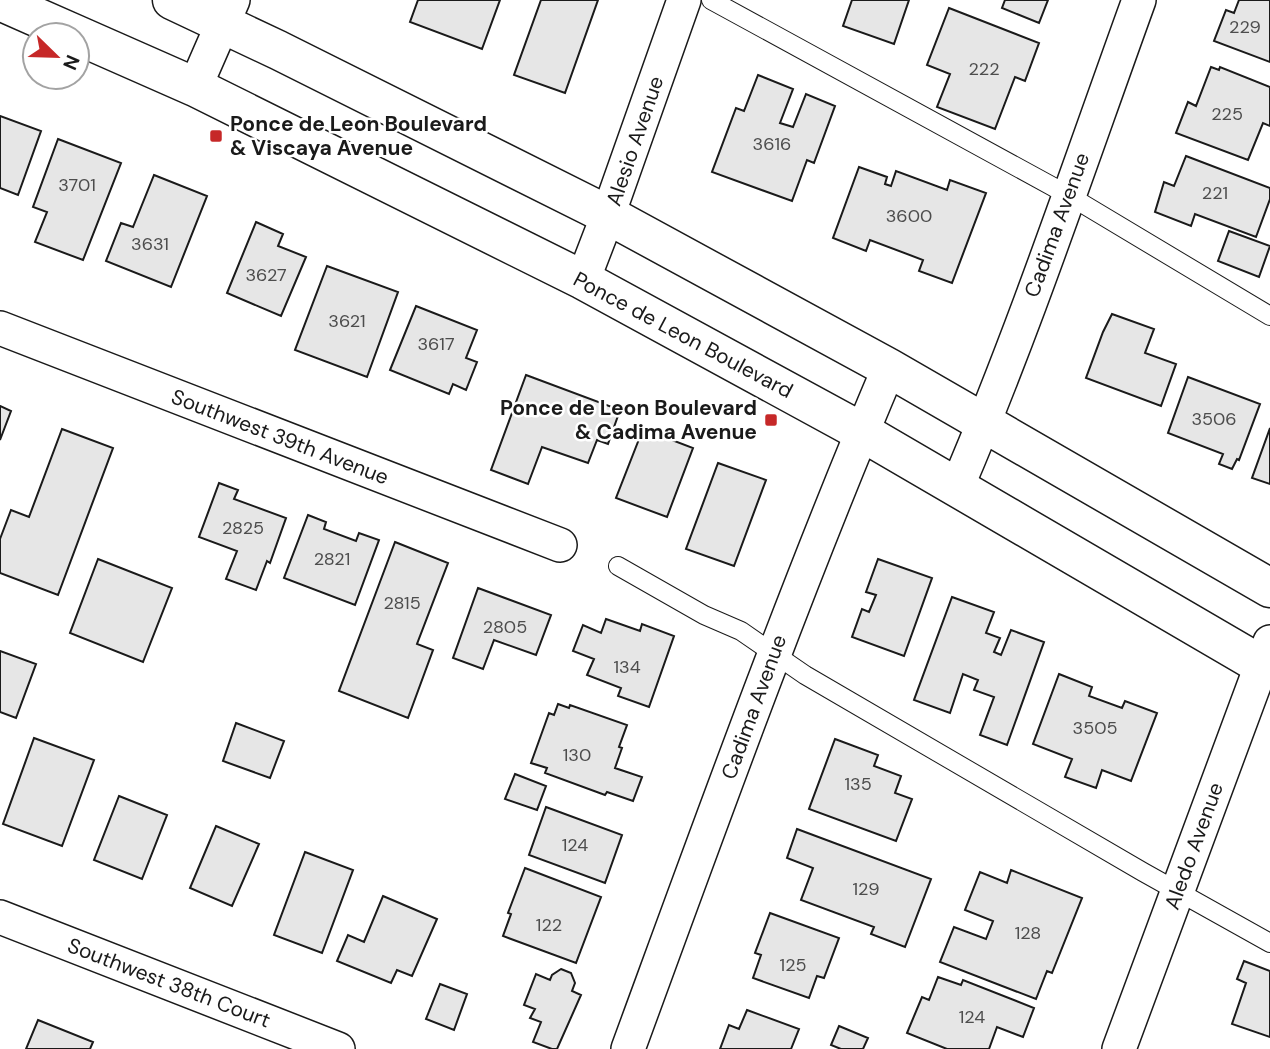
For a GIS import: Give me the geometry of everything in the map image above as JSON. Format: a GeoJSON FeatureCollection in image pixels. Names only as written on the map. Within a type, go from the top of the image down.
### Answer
{"type":"FeatureCollection","features":[{"type":"Feature","properties":{"kind":"street"},"geometry":{"type":"LineString","coordinates":[[172,0],[228,12],[608,215],[890,368],[1270,588]]}},
{"type":"Feature","properties":{"kind":"street","name":"Alesio Avenue"},"geometry":{"type":"LineString","coordinates":[[583,280],[684,0]]}},
{"type":"Feature","properties":{"kind":"street","name":"Cadima Avenue"},"geometry":{"type":"LineString","coordinates":[[957,487],[985,422],[1139,0]]}},
{"type":"Feature","properties":{"kind":"street","name":"Ponce de Leon Boulevard"},"geometry":{"type":"LineString","coordinates":[[0,1],[45,21]]}},
{"type":"Feature","properties":{"kind":"street"},"geometry":{"type":"LineString","coordinates":[[195,87],[228,12]]}},
{"type":"Feature","properties":{"kind":"street","name":"Ponce de Leon Boulevard"},"geometry":{"type":"LineString","coordinates":[[91,41],[195,87],[583,280],[862,432],[1267,659]]}},
{"type":"Feature","properties":{"kind":"street","name":"Southwest 39th Avenue"},"geometry":{"type":"LineString","coordinates":[[0,328],[560,545]]}},
{"type":"Feature","properties":{"kind":"street","name":"Cadima Avenue"},"geometry":{"type":"LineString","coordinates":[[628,1049],[773,653],[890,368]]}},
{"type":"Feature","properties":{"kind":"street","name":"Aledo Avenue"},"geometry":{"type":"LineString","coordinates":[[1119,1049],[1267,659]]}},
{"type":"Feature","properties":{"kind":"street","name":"Southwest 38th Court"},"geometry":{"type":"LineString","coordinates":[[0,917],[338,1049]]}},
{"type":"Feature","properties":{"kind":"lane"},"geometry":{"type":"LineString","coordinates":[[711,0],[1068,195],[1270,316]]}},
{"type":"Feature","properties":{"kind":"lane"},"geometry":{"type":"LineString","coordinates":[[618,566],[704,615],[741,631],[805,675],[1270,943]]}},
{"type":"Feature","properties":{"kind":"building"},"geometry":{"type":"Polygon","coordinates":[[[418,0],[500,0],[482,49],[410,22],[418,0]]]}},
{"type":"Feature","properties":{"kind":"building"},"geometry":{"type":"Polygon","coordinates":[[[541,0],[598,0],[565,93],[514,75],[541,0]]]}},
{"type":"Feature","properties":{"kind":"building"},"geometry":{"type":"Polygon","coordinates":[[[852,0],[909,0],[894,44],[843,26],[852,0]]]}},
{"type":"Feature","properties":{"kind":"building"},"geometry":{"type":"Polygon","coordinates":[[[1005,0],[1048,0],[1039,23],[1002,8],[1005,0]]]}},
{"type":"Feature","properties":{"kind":"building"},"geometry":{"type":"Polygon","coordinates":[[[1239,0],[1270,0],[1270,62],[1214,41],[1226,10],[1234,13],[1239,0]]]}},
{"type":"Feature","properties":{"kind":"building"},"geometry":{"type":"Polygon","coordinates":[[[949,8],[1039,43],[1025,81],[1015,77],[995,129],[937,107],[950,74],[927,65],[949,8]]]}},
{"type":"Feature","properties":{"kind":"building"},"geometry":{"type":"Polygon","coordinates":[[[1211,67],[1219,70],[1220,67],[1270,87],[1270,126],[1263,123],[1248,160],[1176,133],[1188,102],[1196,106],[1211,67]]]}},
{"type":"Feature","properties":{"kind":"building"},"geometry":{"type":"Polygon","coordinates":[[[758,75],[793,89],[780,123],[793,127],[806,94],[835,106],[814,163],[807,160],[792,201],[712,172],[736,108],[744,111],[758,75]]]}},
{"type":"Feature","properties":{"kind":"building"},"geometry":{"type":"Polygon","coordinates":[[[0,116],[41,131],[18,195],[0,188],[0,116]]]}},
{"type":"Feature","properties":{"kind":"building"},"geometry":{"type":"Polygon","coordinates":[[[58,139],[121,163],[83,260],[35,242],[47,212],[33,207],[58,139]]]}},
{"type":"Feature","properties":{"kind":"building"},"geometry":{"type":"Polygon","coordinates":[[[1186,156],[1270,188],[1270,199],[1256,237],[1195,214],[1191,226],[1155,212],[1164,182],[1174,186],[1186,156]]]}},
{"type":"Feature","properties":{"kind":"building"},"geometry":{"type":"Polygon","coordinates":[[[859,167],[887,177],[885,184],[891,186],[896,171],[947,190],[950,180],[986,193],[952,283],[919,271],[923,260],[870,240],[866,251],[833,238],[859,167]]]}},
{"type":"Feature","properties":{"kind":"building"},"geometry":{"type":"Polygon","coordinates":[[[154,175],[207,196],[171,287],[106,261],[121,223],[133,227],[154,175]]]}},
{"type":"Feature","properties":{"kind":"building"},"geometry":{"type":"Polygon","coordinates":[[[256,222],[283,234],[278,246],[306,257],[281,316],[227,293],[256,222]]]}},
{"type":"Feature","properties":{"kind":"building"},"geometry":{"type":"Polygon","coordinates":[[[1229,231],[1270,246],[1259,277],[1218,261],[1229,231]]]}},
{"type":"Feature","properties":{"kind":"building"},"geometry":{"type":"Polygon","coordinates":[[[327,266],[398,292],[367,377],[295,350],[327,266]]]}},
{"type":"Feature","properties":{"kind":"building"},"geometry":{"type":"Polygon","coordinates":[[[416,306],[477,330],[466,358],[477,362],[466,390],[453,384],[449,394],[390,370],[416,306]]]}},
{"type":"Feature","properties":{"kind":"building"},"geometry":{"type":"Polygon","coordinates":[[[1112,314],[1154,329],[1145,353],[1176,364],[1161,406],[1086,378],[1112,314]]]}},
{"type":"Feature","properties":{"kind":"building"},"geometry":{"type":"Polygon","coordinates":[[[526,375],[620,410],[608,444],[597,440],[588,463],[542,447],[528,484],[491,470],[526,375]]]}},
{"type":"Feature","properties":{"kind":"building"},"geometry":{"type":"Polygon","coordinates":[[[1188,377],[1260,404],[1239,460],[1237,459],[1232,469],[1219,464],[1223,454],[1168,433],[1188,377]]]}},
{"type":"Feature","properties":{"kind":"building"},"geometry":{"type":"Polygon","coordinates":[[[0,406],[11,411],[0,440],[0,406]]]}},
{"type":"Feature","properties":{"kind":"building"},"geometry":{"type":"Polygon","coordinates":[[[1270,428],[1270,484],[1252,478],[1270,428]]]}},
{"type":"Feature","properties":{"kind":"building"},"geometry":{"type":"Polygon","coordinates":[[[62,429],[113,448],[58,595],[0,573],[0,539],[11,510],[29,517],[62,429]]]}},
{"type":"Feature","properties":{"kind":"building"},"geometry":{"type":"Polygon","coordinates":[[[643,429],[693,448],[667,517],[616,498],[643,429]]]}},
{"type":"Feature","properties":{"kind":"building"},"geometry":{"type":"Polygon","coordinates":[[[718,463],[766,480],[734,566],[686,549],[718,463]]]}},
{"type":"Feature","properties":{"kind":"building"},"geometry":{"type":"Polygon","coordinates":[[[219,483],[238,490],[234,499],[286,518],[270,563],[267,561],[256,590],[226,579],[237,551],[199,537],[219,483]]]}},
{"type":"Feature","properties":{"kind":"building"},"geometry":{"type":"Polygon","coordinates":[[[308,515],[326,522],[324,529],[356,541],[359,533],[379,540],[355,605],[284,578],[308,515]]]}},
{"type":"Feature","properties":{"kind":"building"},"geometry":{"type":"Polygon","coordinates":[[[395,542],[448,563],[417,644],[433,650],[408,718],[339,691],[395,542]]]}},
{"type":"Feature","properties":{"kind":"building"},"geometry":{"type":"Polygon","coordinates":[[[98,559],[172,588],[143,662],[70,633],[98,559]]]}},
{"type":"Feature","properties":{"kind":"building"},"geometry":{"type":"Polygon","coordinates":[[[878,559],[932,578],[904,656],[852,637],[862,609],[869,612],[876,595],[866,592],[878,559]]]}},
{"type":"Feature","properties":{"kind":"building"},"geometry":{"type":"Polygon","coordinates":[[[478,588],[551,615],[536,655],[494,640],[483,669],[453,658],[478,588]]]}},
{"type":"Feature","properties":{"kind":"building"},"geometry":{"type":"Polygon","coordinates":[[[952,597],[994,612],[986,633],[1000,638],[994,652],[1001,655],[1011,630],[1044,642],[1007,745],[980,735],[994,697],[974,690],[978,680],[963,674],[950,713],[914,700],[952,597]]]}},
{"type":"Feature","properties":{"kind":"building"},"geometry":{"type":"Polygon","coordinates":[[[606,619],[640,631],[642,624],[674,636],[649,707],[618,696],[621,688],[587,675],[594,659],[573,651],[583,625],[601,633],[606,619]]]}},
{"type":"Feature","properties":{"kind":"building"},"geometry":{"type":"Polygon","coordinates":[[[0,651],[36,664],[16,718],[0,712],[0,651]]]}},
{"type":"Feature","properties":{"kind":"building"},"geometry":{"type":"Polygon","coordinates":[[[1059,674],[1092,687],[1089,696],[1122,708],[1125,701],[1157,713],[1131,781],[1102,770],[1096,788],[1065,777],[1072,759],[1033,744],[1059,674]]]}},
{"type":"Feature","properties":{"kind":"building"},"geometry":{"type":"Polygon","coordinates":[[[558,704],[569,708],[570,705],[627,725],[615,768],[642,777],[633,801],[607,792],[605,795],[545,773],[547,768],[531,763],[549,713],[554,715],[558,704]]]}},
{"type":"Feature","properties":{"kind":"building"},"geometry":{"type":"Polygon","coordinates":[[[236,723],[284,741],[270,778],[223,761],[236,723]]]}},
{"type":"Feature","properties":{"kind":"building"},"geometry":{"type":"Polygon","coordinates":[[[34,738],[94,760],[62,846],[3,824],[34,738]]]}},
{"type":"Feature","properties":{"kind":"building"},"geometry":{"type":"Polygon","coordinates":[[[835,739],[878,755],[874,766],[901,776],[895,793],[912,799],[896,841],[809,809],[835,739]]]}},
{"type":"Feature","properties":{"kind":"building"},"geometry":{"type":"Polygon","coordinates":[[[515,774],[546,786],[537,810],[505,799],[515,774]]]}},
{"type":"Feature","properties":{"kind":"building"},"geometry":{"type":"Polygon","coordinates":[[[119,796],[167,815],[142,879],[94,860],[119,796]]]}},
{"type":"Feature","properties":{"kind":"building"},"geometry":{"type":"Polygon","coordinates":[[[546,807],[622,835],[605,883],[529,855],[546,807]]]}},
{"type":"Feature","properties":{"kind":"building"},"geometry":{"type":"Polygon","coordinates":[[[216,826],[259,844],[232,906],[190,888],[216,826]]]}},
{"type":"Feature","properties":{"kind":"building"},"geometry":{"type":"Polygon","coordinates":[[[797,829],[931,879],[905,947],[871,934],[874,927],[801,900],[813,868],[787,858],[797,829]]]}},
{"type":"Feature","properties":{"kind":"building"},"geometry":{"type":"Polygon","coordinates":[[[305,852],[353,870],[322,953],[274,935],[305,852]]]}},
{"type":"Feature","properties":{"kind":"building"},"geometry":{"type":"Polygon","coordinates":[[[525,868],[601,897],[576,963],[503,936],[511,914],[508,913],[525,868]]]}},
{"type":"Feature","properties":{"kind":"building"},"geometry":{"type":"Polygon","coordinates":[[[1011,870],[1082,898],[1052,973],[1047,971],[1036,999],[940,962],[954,927],[986,939],[993,921],[965,910],[980,872],[1007,883],[1011,870]]]}},
{"type":"Feature","properties":{"kind":"building"},"geometry":{"type":"Polygon","coordinates":[[[383,896],[437,919],[412,976],[397,970],[391,983],[337,961],[348,935],[364,942],[383,896]]]}},
{"type":"Feature","properties":{"kind":"building"},"geometry":{"type":"Polygon","coordinates":[[[770,913],[839,938],[824,978],[817,976],[809,998],[753,978],[761,955],[755,953],[770,913]]]}},
{"type":"Feature","properties":{"kind":"building"},"geometry":{"type":"Polygon","coordinates":[[[1244,961],[1270,971],[1270,1037],[1232,1024],[1246,983],[1237,979],[1244,961]]]}},
{"type":"Feature","properties":{"kind":"building"},"geometry":{"type":"Polygon","coordinates":[[[561,969],[571,973],[575,983],[572,991],[581,995],[557,1049],[552,1049],[533,1042],[541,1022],[530,1018],[535,1009],[524,1005],[536,974],[550,980],[552,975],[561,969]]]}},
{"type":"Feature","properties":{"kind":"building"},"geometry":{"type":"Polygon","coordinates":[[[938,977],[961,985],[963,980],[1034,1008],[1023,1037],[997,1027],[989,1049],[947,1049],[907,1033],[922,997],[929,1000],[938,977]]]}},
{"type":"Feature","properties":{"kind":"building"},"geometry":{"type":"Polygon","coordinates":[[[440,984],[467,994],[454,1030],[426,1019],[440,984]]]}},
{"type":"Feature","properties":{"kind":"building"},"geometry":{"type":"Polygon","coordinates":[[[747,1010],[799,1029],[791,1049],[720,1049],[729,1025],[739,1029],[747,1010]]]}},
{"type":"Feature","properties":{"kind":"building"},"geometry":{"type":"Polygon","coordinates":[[[38,1020],[93,1042],[90,1049],[26,1049],[38,1020]]]}},
{"type":"Feature","properties":{"kind":"building"},"geometry":{"type":"Polygon","coordinates":[[[839,1026],[868,1038],[863,1049],[841,1049],[831,1045],[839,1026]]]}},
{"type":"Feature","properties":{"kind":"place","name":"Ponce de Leon Boulevard & Viscaya Avenue"},"geometry":{"type":"Point","coordinates":[216,136]}},
{"type":"Feature","properties":{"kind":"place","name":"Ponce de Leon Boulevard & Cadima Avenue"},"geometry":{"type":"Point","coordinates":[771,420]}}]}
